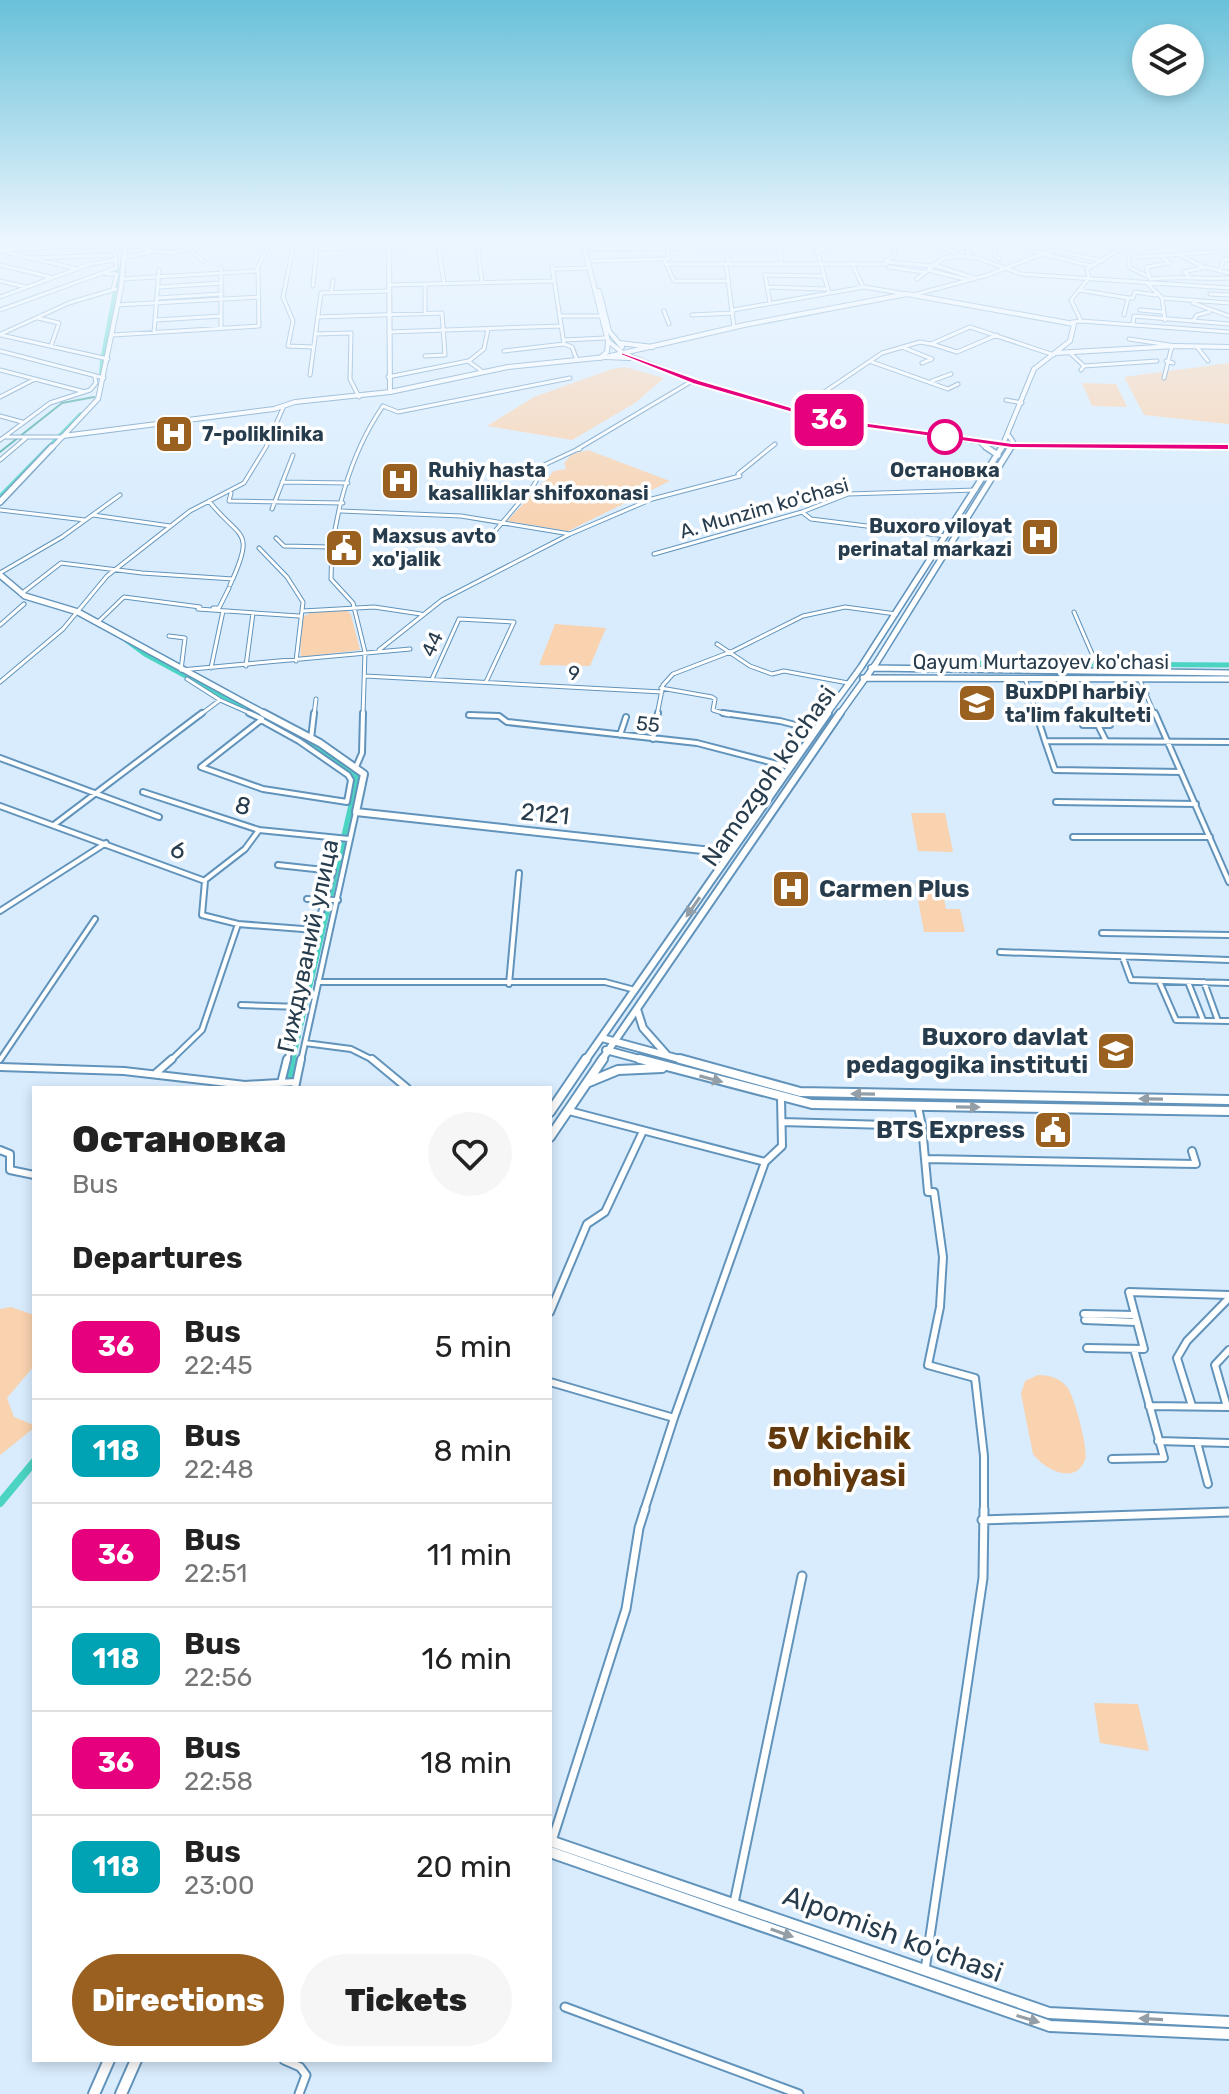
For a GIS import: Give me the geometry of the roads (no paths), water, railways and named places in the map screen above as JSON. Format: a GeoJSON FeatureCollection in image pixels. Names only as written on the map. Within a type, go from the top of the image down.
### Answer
{"type":"FeatureCollection","features":[{"type":"Feature","properties":{"kind":"main road"},"geometry":{"type":"LineString","coordinates":[[603,358],[607,352],[606,341]]}},
{"type":"Feature","properties":{"kind":"main road"},"geometry":{"type":"LineString","coordinates":[[607,341],[639,359],[694,382],[826,419],[1004,443],[1229,445]]}},
{"type":"Feature","properties":{"kind":"main road"},"geometry":{"type":"LineString","coordinates":[[616,342],[651,348]]}},
{"type":"Feature","properties":{"kind":"main road"},"geometry":{"type":"LineString","coordinates":[[616,342],[627,353]]}},
{"type":"Feature","properties":{"kind":"main road"},"geometry":{"type":"LineString","coordinates":[[639,359],[651,348]]}},
{"type":"Feature","properties":{"kind":"main road"},"geometry":{"type":"LineString","coordinates":[[603,358],[639,359],[698,380],[854,421],[1004,443]]}},
{"type":"Feature","properties":{"kind":"main road"},"geometry":{"type":"LineString","coordinates":[[974,441],[998,455]]}},
{"type":"Feature","properties":{"kind":"street"},"geometry":{"type":"LineString","coordinates":[[29,341],[108,359]]}},
{"type":"Feature","properties":{"kind":"street"},"geometry":{"type":"LineString","coordinates":[[51,346],[53,341]]}},
{"type":"Feature","properties":{"kind":"street"},"geometry":{"type":"LineString","coordinates":[[0,502],[98,399],[112,341]]}},
{"type":"Feature","properties":{"kind":"street"},"geometry":{"type":"LineString","coordinates":[[291,341],[288,346],[313,347]]}},
{"type":"Feature","properties":{"kind":"street"},"geometry":{"type":"LineString","coordinates":[[310,375],[314,341]]}},
{"type":"Feature","properties":{"kind":"street"},"geometry":{"type":"LineString","coordinates":[[351,341],[350,379],[359,397]]}},
{"type":"Feature","properties":{"kind":"street"},"geometry":{"type":"LineString","coordinates":[[389,341],[390,392]]}},
{"type":"Feature","properties":{"kind":"street"},"geometry":{"type":"LineString","coordinates":[[425,356],[445,355],[444,341]]}},
{"type":"Feature","properties":{"kind":"street"},"geometry":{"type":"LineString","coordinates":[[388,377],[479,357],[485,341]]}},
{"type":"Feature","properties":{"kind":"street"},"geometry":{"type":"LineString","coordinates":[[504,351],[591,341]]}},
{"type":"Feature","properties":{"kind":"street"},"geometry":{"type":"LineString","coordinates":[[4,438],[62,437],[283,408],[295,402],[380,394],[483,372],[603,358],[680,341]]}},
{"type":"Feature","properties":{"kind":"street"},"geometry":{"type":"LineString","coordinates":[[931,344],[939,341]]}},
{"type":"Feature","properties":{"kind":"street"},"geometry":{"type":"LineString","coordinates":[[799,409],[882,353],[920,342],[957,352],[984,341]]}},
{"type":"Feature","properties":{"kind":"street"},"geometry":{"type":"LineString","coordinates":[[1014,341],[1055,354],[1174,346],[1229,347]]}},
{"type":"Feature","properties":{"kind":"street","name":"Namozgoh ko'chasi"},"geometry":{"type":"LineString","coordinates":[[552,1109],[949,539],[1011,441],[1034,369],[1068,341]]}},
{"type":"Feature","properties":{"kind":"street"},"geometry":{"type":"LineString","coordinates":[[1140,341],[1174,346]]}},
{"type":"Feature","properties":{"kind":"street"},"geometry":{"type":"LineString","coordinates":[[564,342],[572,347],[577,360]]}},
{"type":"Feature","properties":{"kind":"street"},"geometry":{"type":"LineString","coordinates":[[1164,378],[1166,361],[1174,346]]}},
{"type":"Feature","properties":{"kind":"street"},"geometry":{"type":"LineString","coordinates":[[901,347],[932,359],[922,363]]}},
{"type":"Feature","properties":{"kind":"street"},"geometry":{"type":"LineString","coordinates":[[1197,347],[1208,361]]}},
{"type":"Feature","properties":{"kind":"street"},"geometry":{"type":"LineString","coordinates":[[0,351],[104,378]]}},
{"type":"Feature","properties":{"kind":"street"},"geometry":{"type":"LineString","coordinates":[[1070,353],[1082,368],[1157,361]]}},
{"type":"Feature","properties":{"kind":"street"},"geometry":{"type":"LineString","coordinates":[[468,361],[483,372]]}},
{"type":"Feature","properties":{"kind":"street"},"geometry":{"type":"LineString","coordinates":[[1166,361],[1173,363]]}},
{"type":"Feature","properties":{"kind":"street"},"geometry":{"type":"LineString","coordinates":[[871,362],[948,389],[958,384]]}},
{"type":"Feature","properties":{"kind":"street"},"geometry":{"type":"LineString","coordinates":[[2,371],[86,392]]}},
{"type":"Feature","properties":{"kind":"street"},"geometry":{"type":"LineString","coordinates":[[932,381],[951,374]]}},
{"type":"Feature","properties":{"kind":"street"},"geometry":{"type":"LineString","coordinates":[[4,438],[50,403],[86,392],[94,386],[95,378]]}},
{"type":"Feature","properties":{"kind":"street"},"geometry":{"type":"LineString","coordinates":[[383,406],[398,412],[570,378]]}},
{"type":"Feature","properties":{"kind":"street"},"geometry":{"type":"LineString","coordinates":[[0,397],[35,379]]}},
{"type":"Feature","properties":{"kind":"street"},"geometry":{"type":"LineString","coordinates":[[495,531],[534,485],[544,465],[694,382]]}},
{"type":"Feature","properties":{"kind":"street"},"geometry":{"type":"LineString","coordinates":[[356,767],[362,753],[365,652],[353,603],[331,579],[330,547],[365,432],[383,406],[380,394]]}},
{"type":"Feature","properties":{"kind":"street"},"geometry":{"type":"LineString","coordinates":[[1006,400],[1022,403]]}},
{"type":"Feature","properties":{"kind":"street"},"geometry":{"type":"LineString","coordinates":[[0,682],[76,614],[87,596],[114,570],[171,526],[244,483],[262,456],[268,438],[278,426],[283,408]]}},
{"type":"Feature","properties":{"kind":"street"},"geometry":{"type":"LineString","coordinates":[[0,416],[23,422]]}},
{"type":"Feature","properties":{"kind":"street"},"geometry":{"type":"LineString","coordinates":[[0,460],[26,438]]}},
{"type":"Feature","properties":{"kind":"street","name":"Namozgoh ko'chasi"},"geometry":{"type":"LineString","coordinates":[[552,1134],[872,668],[1004,443]]}},
{"type":"Feature","properties":{"kind":"street"},"geometry":{"type":"LineString","coordinates":[[378,650],[421,614],[570,534],[652,499],[740,476],[738,474],[775,444]]}},
{"type":"Feature","properties":{"kind":"street"},"geometry":{"type":"LineString","coordinates":[[272,509],[293,455]]}},
{"type":"Feature","properties":{"kind":"street"},"geometry":{"type":"LineString","coordinates":[[282,482],[348,483]]}},
{"type":"Feature","properties":{"kind":"street"},"geometry":{"type":"LineString","coordinates":[[826,488],[841,496]]}},
{"type":"Feature","properties":{"kind":"street","name":"A. Munzim ko'chasi"},"geometry":{"type":"LineString","coordinates":[[654,554],[802,512],[841,496],[977,490]]}},
{"type":"Feature","properties":{"kind":"street"},"geometry":{"type":"LineString","coordinates":[[231,493],[229,501],[343,503]]}},
{"type":"Feature","properties":{"kind":"street"},"geometry":{"type":"LineString","coordinates":[[120,495],[0,574],[21,594],[98,622],[299,741],[348,775],[351,780],[347,802]]}},
{"type":"Feature","properties":{"kind":"street"},"geometry":{"type":"LineString","coordinates":[[98,622],[124,597],[219,608],[245,550],[244,538],[236,525],[209,501]]}},
{"type":"Feature","properties":{"kind":"street"},"geometry":{"type":"LineString","coordinates":[[0,510],[85,520]]}},
{"type":"Feature","properties":{"kind":"street"},"geometry":{"type":"LineString","coordinates":[[341,511],[461,516],[570,534]]}},
{"type":"Feature","properties":{"kind":"street"},"geometry":{"type":"LineString","coordinates":[[802,512],[811,519],[949,539]]}},
{"type":"Feature","properties":{"kind":"street"},"geometry":{"type":"LineString","coordinates":[[92,515],[171,526]]}},
{"type":"Feature","properties":{"kind":"street"},"geometry":{"type":"LineString","coordinates":[[276,538],[284,546],[330,547]]}},
{"type":"Feature","properties":{"kind":"street"},"geometry":{"type":"LineString","coordinates":[[259,548],[300,593],[296,661]]}},
{"type":"Feature","properties":{"kind":"street"},"geometry":{"type":"LineString","coordinates":[[21,594],[61,563],[233,579]]}},
{"type":"Feature","properties":{"kind":"street"},"geometry":{"type":"LineString","coordinates":[[0,625],[24,604]]}},
{"type":"Feature","properties":{"kind":"street"},"geometry":{"type":"LineString","coordinates":[[200,607],[198,609],[253,613],[397,608],[421,614]]}},
{"type":"Feature","properties":{"kind":"street"},"geometry":{"type":"LineString","coordinates":[[653,739],[666,679],[688,666],[732,652],[783,624],[829,608],[860,608],[896,614]]}},
{"type":"Feature","properties":{"kind":"street"},"geometry":{"type":"LineString","coordinates":[[211,668],[223,611]]}},
{"type":"Feature","properties":{"kind":"street"},"geometry":{"type":"LineString","coordinates":[[1074,612],[1097,666],[1151,662]]}},
{"type":"Feature","properties":{"kind":"street"},"geometry":{"type":"LineString","coordinates":[[246,666],[253,613]]}},
{"type":"Feature","properties":{"kind":"street","name":"44"},"geometry":{"type":"LineString","coordinates":[[432,679],[459,619],[514,622],[486,682]]}},
{"type":"Feature","properties":{"kind":"street"},"geometry":{"type":"LineString","coordinates":[[169,636],[185,638],[181,670]]}},
{"type":"Feature","properties":{"kind":"street"},"geometry":{"type":"LineString","coordinates":[[717,644],[750,666],[772,674],[784,671],[850,680]]}},
{"type":"Feature","properties":{"kind":"street"},"geometry":{"type":"LineString","coordinates":[[181,670],[410,649]]}},
{"type":"Feature","properties":{"kind":"street","name":"Qayum Murtazoyev ko'chasi"},"geometry":{"type":"LineString","coordinates":[[861,667],[1097,666],[1146,676],[1229,676]]}},
{"type":"Feature","properties":{"kind":"street","name":"9"},"geometry":{"type":"LineString","coordinates":[[365,676],[662,690],[712,697],[715,699],[713,710],[724,715],[768,718],[815,730]]}},
{"type":"Feature","properties":{"kind":"street","name":"Qayum Murtazoyev ko'chasi"},"geometry":{"type":"LineString","coordinates":[[850,680],[1146,676]]}},
{"type":"Feature","properties":{"kind":"street"},"geometry":{"type":"LineString","coordinates":[[1025,678],[1055,770],[1181,772]]}},
{"type":"Feature","properties":{"kind":"street"},"geometry":{"type":"LineString","coordinates":[[1139,678],[1229,882]]}},
{"type":"Feature","properties":{"kind":"street"},"geometry":{"type":"LineString","coordinates":[[187,679],[220,700],[263,718],[311,739],[356,767],[364,774],[356,807],[347,802],[263,789],[201,767],[263,718]]}},
{"type":"Feature","properties":{"kind":"street"},"geometry":{"type":"LineString","coordinates":[[1029,694],[1147,694]]}},
{"type":"Feature","properties":{"kind":"street"},"geometry":{"type":"LineString","coordinates":[[311,739],[316,699]]}},
{"type":"Feature","properties":{"kind":"street"},"geometry":{"type":"LineString","coordinates":[[54,825],[220,700]]}},
{"type":"Feature","properties":{"kind":"street","name":"55"},"geometry":{"type":"LineString","coordinates":[[469,715],[499,716],[502,719],[712,746],[789,767]]}},
{"type":"Feature","properties":{"kind":"street"},"geometry":{"type":"LineString","coordinates":[[620,735],[626,717]]}},
{"type":"Feature","properties":{"kind":"street"},"geometry":{"type":"LineString","coordinates":[[1083,725],[1110,725]]}},
{"type":"Feature","properties":{"kind":"street"},"geometry":{"type":"LineString","coordinates":[[1098,725],[1106,741]]}},
{"type":"Feature","properties":{"kind":"street"},"geometry":{"type":"LineString","coordinates":[[1045,741],[1229,742]]}},
{"type":"Feature","properties":{"kind":"street","name":"6"},"geometry":{"type":"LineString","coordinates":[[0,758],[159,817]]}},
{"type":"Feature","properties":{"kind":"street","name":"8"},"geometry":{"type":"LineString","coordinates":[[143,792],[259,830],[349,839]]}},
{"type":"Feature","properties":{"kind":"street"},"geometry":{"type":"LineString","coordinates":[[1056,802],[1196,804]]}},
{"type":"Feature","properties":{"kind":"street","name":"6"},"geometry":{"type":"LineString","coordinates":[[0,806],[205,881],[202,915],[238,924],[316,930],[327,900]]}},
{"type":"Feature","properties":{"kind":"street","name":"2121"},"geometry":{"type":"LineString","coordinates":[[356,807],[730,853]]}},
{"type":"Feature","properties":{"kind":"street","name":"Гиждуваний улица"},"geometry":{"type":"LineString","coordinates":[[295,1084],[356,807]]}},
{"type":"Feature","properties":{"kind":"street"},"geometry":{"type":"LineString","coordinates":[[205,881],[245,849],[259,830]]}},
{"type":"Feature","properties":{"kind":"street"},"geometry":{"type":"LineString","coordinates":[[1073,837],[1210,837]]}},
{"type":"Feature","properties":{"kind":"street"},"geometry":{"type":"LineString","coordinates":[[0,911],[106,843]]}},
{"type":"Feature","properties":{"kind":"street"},"geometry":{"type":"LineString","coordinates":[[1221,862],[1229,862]]}},
{"type":"Feature","properties":{"kind":"street"},"geometry":{"type":"LineString","coordinates":[[278,865],[332,870],[327,900]]}},
{"type":"Feature","properties":{"kind":"street"},"geometry":{"type":"LineString","coordinates":[[509,984],[519,873]]}},
{"type":"Feature","properties":{"kind":"street"},"geometry":{"type":"LineString","coordinates":[[307,899],[337,900]]}},
{"type":"Feature","properties":{"kind":"street"},"geometry":{"type":"LineString","coordinates":[[0,1060],[95,919]]}},
{"type":"Feature","properties":{"kind":"street"},"geometry":{"type":"LineString","coordinates":[[155,1074],[196,1039],[202,1030],[238,924]]}},
{"type":"Feature","properties":{"kind":"street"},"geometry":{"type":"LineString","coordinates":[[1102,933],[1229,935]]}},
{"type":"Feature","properties":{"kind":"street"},"geometry":{"type":"LineString","coordinates":[[1000,952],[1229,960]]}},
{"type":"Feature","properties":{"kind":"street"},"geometry":{"type":"LineString","coordinates":[[1123,958],[1131,980],[1229,983]]}},
{"type":"Feature","properties":{"kind":"street"},"geometry":{"type":"LineString","coordinates":[[1159,981],[1172,1017],[1176,1020],[1229,1021]]}},
{"type":"Feature","properties":{"kind":"street"},"geometry":{"type":"LineString","coordinates":[[318,982],[605,982],[635,990]]}},
{"type":"Feature","properties":{"kind":"street"},"geometry":{"type":"LineString","coordinates":[[1188,982],[1203,1020]]}},
{"type":"Feature","properties":{"kind":"street"},"geometry":{"type":"LineString","coordinates":[[1204,982],[1218,1021]]}},
{"type":"Feature","properties":{"kind":"street"},"geometry":{"type":"LineString","coordinates":[[241,1005],[301,1007],[283,1082]]}},
{"type":"Feature","properties":{"kind":"street"},"geometry":{"type":"LineString","coordinates":[[637,1006],[643,1028],[670,1057]]}},
{"type":"Feature","properties":{"kind":"street"},"geometry":{"type":"LineString","coordinates":[[602,1038],[800,1092],[1228,1105]]}},
{"type":"Feature","properties":{"kind":"street"},"geometry":{"type":"LineString","coordinates":[[305,1043],[356,1048],[405,1086]]}},
{"type":"Feature","properties":{"kind":"street"},"geometry":{"type":"LineString","coordinates":[[596,1047],[812,1104],[1228,1105]]}},
{"type":"Feature","properties":{"kind":"street"},"geometry":{"type":"LineString","coordinates":[[0,1067],[155,1074],[212,1083],[295,1084]]}},
{"type":"Feature","properties":{"kind":"street"},"geometry":{"type":"LineString","coordinates":[[584,1086],[598,1076],[618,1070],[670,1068]]}},
{"type":"Feature","properties":{"kind":"street"},"geometry":{"type":"LineString","coordinates":[[552,1842],[626,1609],[639,1528],[674,1418],[765,1162],[782,1146],[781,1098]]}},
{"type":"Feature","properties":{"kind":"street"},"geometry":{"type":"LineString","coordinates":[[918,1106],[928,1192],[934,1192],[943,1257],[940,1307],[928,1365],[975,1378],[984,1456],[983,1578],[923,1976]]}},
{"type":"Feature","properties":{"kind":"street"},"geometry":{"type":"LineString","coordinates":[[568,1110],[572,1114],[765,1162]]}},
{"type":"Feature","properties":{"kind":"street"},"geometry":{"type":"LineString","coordinates":[[782,1122],[922,1126]]}},
{"type":"Feature","properties":{"kind":"street"},"geometry":{"type":"LineString","coordinates":[[552,1307],[587,1224],[605,1212],[643,1131]]}},
{"type":"Feature","properties":{"kind":"street"},"geometry":{"type":"LineString","coordinates":[[0,1150],[10,1154],[10,1170],[32,1175]]}},
{"type":"Feature","properties":{"kind":"street"},"geometry":{"type":"LineString","coordinates":[[926,1159],[1196,1164],[1192,1151]]}},
{"type":"Feature","properties":{"kind":"street"},"geometry":{"type":"LineString","coordinates":[[1087,1348],[1144,1349],[1129,1292],[1229,1296]]}},
{"type":"Feature","properties":{"kind":"street"},"geometry":{"type":"LineString","coordinates":[[1192,1406],[1177,1358],[1187,1341],[1229,1296]]}},
{"type":"Feature","properties":{"kind":"street"},"geometry":{"type":"LineString","coordinates":[[1084,1317],[1135,1318]]}},
{"type":"Feature","properties":{"kind":"street"},"geometry":{"type":"LineString","coordinates":[[1112,1459],[1164,1458],[1134,1349]]}},
{"type":"Feature","properties":{"kind":"street"},"geometry":{"type":"LineString","coordinates":[[1149,1406],[1228,1407],[1215,1365],[1229,1350]]}},
{"type":"Feature","properties":{"kind":"street"},"geometry":{"type":"LineString","coordinates":[[552,1383],[674,1418]]}},
{"type":"Feature","properties":{"kind":"street"},"geometry":{"type":"LineString","coordinates":[[1158,1441],[1229,1443]]}},
{"type":"Feature","properties":{"kind":"street"},"geometry":{"type":"LineString","coordinates":[[1197,1442],[1208,1484]]}},
{"type":"Feature","properties":{"kind":"street"},"geometry":{"type":"LineString","coordinates":[[982,1520],[1229,1512]]}},
{"type":"Feature","properties":{"kind":"street"},"geometry":{"type":"LineString","coordinates":[[735,1916],[734,1903],[802,1576]]}},
{"type":"Feature","properties":{"kind":"street"},"geometry":{"type":"LineString","coordinates":[[552,1845],[735,1916],[923,1976],[1050,2026],[1229,2034]]}},
{"type":"Feature","properties":{"kind":"street","name":"Alpomish ko'chasi"},"geometry":{"type":"LineString","coordinates":[[552,1845],[734,1903],[923,1976],[1049,2013],[1229,2022]]}},
{"type":"Feature","properties":{"kind":"street"},"geometry":{"type":"LineString","coordinates":[[565,2007],[799,2094]]}},
{"type":"Feature","properties":{"kind":"street"},"geometry":{"type":"LineString","coordinates":[[94,2094],[108,2062]]}},
{"type":"Feature","properties":{"kind":"street"},"geometry":{"type":"LineString","coordinates":[[121,2094],[135,2062]]}},
{"type":"Feature","properties":{"kind":"street"},"geometry":{"type":"LineString","coordinates":[[289,2062],[300,2067],[306,2075],[299,2094]]}},
{"type":"Feature","properties":{"kind":"waterway"},"geometry":{"type":"LineString","coordinates":[[103,355],[106,341]]}},
{"type":"Feature","properties":{"kind":"waterway"},"geometry":{"type":"LineString","coordinates":[[101,376],[102,360]]}},
{"type":"Feature","properties":{"kind":"waterway"},"geometry":{"type":"LineString","coordinates":[[0,452],[62,403],[94,397]]}},
{"type":"Feature","properties":{"kind":"waterway"},"geometry":{"type":"LineString","coordinates":[[47,449],[81,414]]}},
{"type":"Feature","properties":{"kind":"waterway"},"geometry":{"type":"LineString","coordinates":[[0,497],[49,447]]}},
{"type":"Feature","properties":{"kind":"waterway"},"geometry":{"type":"LineString","coordinates":[[126,640],[145,654],[258,715]]}},
{"type":"Feature","properties":{"kind":"waterway"},"geometry":{"type":"LineString","coordinates":[[918,663],[1229,665]]}},
{"type":"Feature","properties":{"kind":"waterway"},"geometry":{"type":"LineString","coordinates":[[254,713],[315,746],[358,777],[292,1061]]}},
{"type":"Feature","properties":{"kind":"waterway"},"geometry":{"type":"LineString","coordinates":[[286,1086],[293,1059]]}},
{"type":"Feature","properties":{"kind":"waterway"},"geometry":{"type":"LineString","coordinates":[[0,1503],[32,1464]]}},
{"type":"Feature","properties":{"kind":"place","name":"7-poliklinika"},"geometry":{"type":"Point","coordinates":[174,434]}},
{"type":"Feature","properties":{"kind":"place","name":"Остановка"},"geometry":{"type":"Point","coordinates":[945,437]}},
{"type":"Feature","properties":{"kind":"place","name":"Ruhiy hasta kasalliklar shifoxonasi"},"geometry":{"type":"Point","coordinates":[400,481]}},
{"type":"Feature","properties":{"kind":"place","name":"Buxoro viloyat perinatal markazi"},"geometry":{"type":"Point","coordinates":[1040,537]}},
{"type":"Feature","properties":{"kind":"place","name":"Maxsus avto xo'jalik"},"geometry":{"type":"Point","coordinates":[344,548]}},
{"type":"Feature","properties":{"kind":"place","name":"BuxDPI harbiy ta'lim fakulteti"},"geometry":{"type":"Point","coordinates":[977,703]}},
{"type":"Feature","properties":{"kind":"place","name":"Carmen Plus"},"geometry":{"type":"Point","coordinates":[791,889]}},
{"type":"Feature","properties":{"kind":"place","name":"Buxoro davlat pedagogika instituti"},"geometry":{"type":"Point","coordinates":[1116,1051]}},
{"type":"Feature","properties":{"kind":"place","name":"BTS Express"},"geometry":{"type":"Point","coordinates":[1053,1130]}},
{"type":"Feature","properties":{"kind":"district","name":"5V kichik nohiyasi"},"geometry":{"type":"Point","coordinates":[839,1456]}}]}
